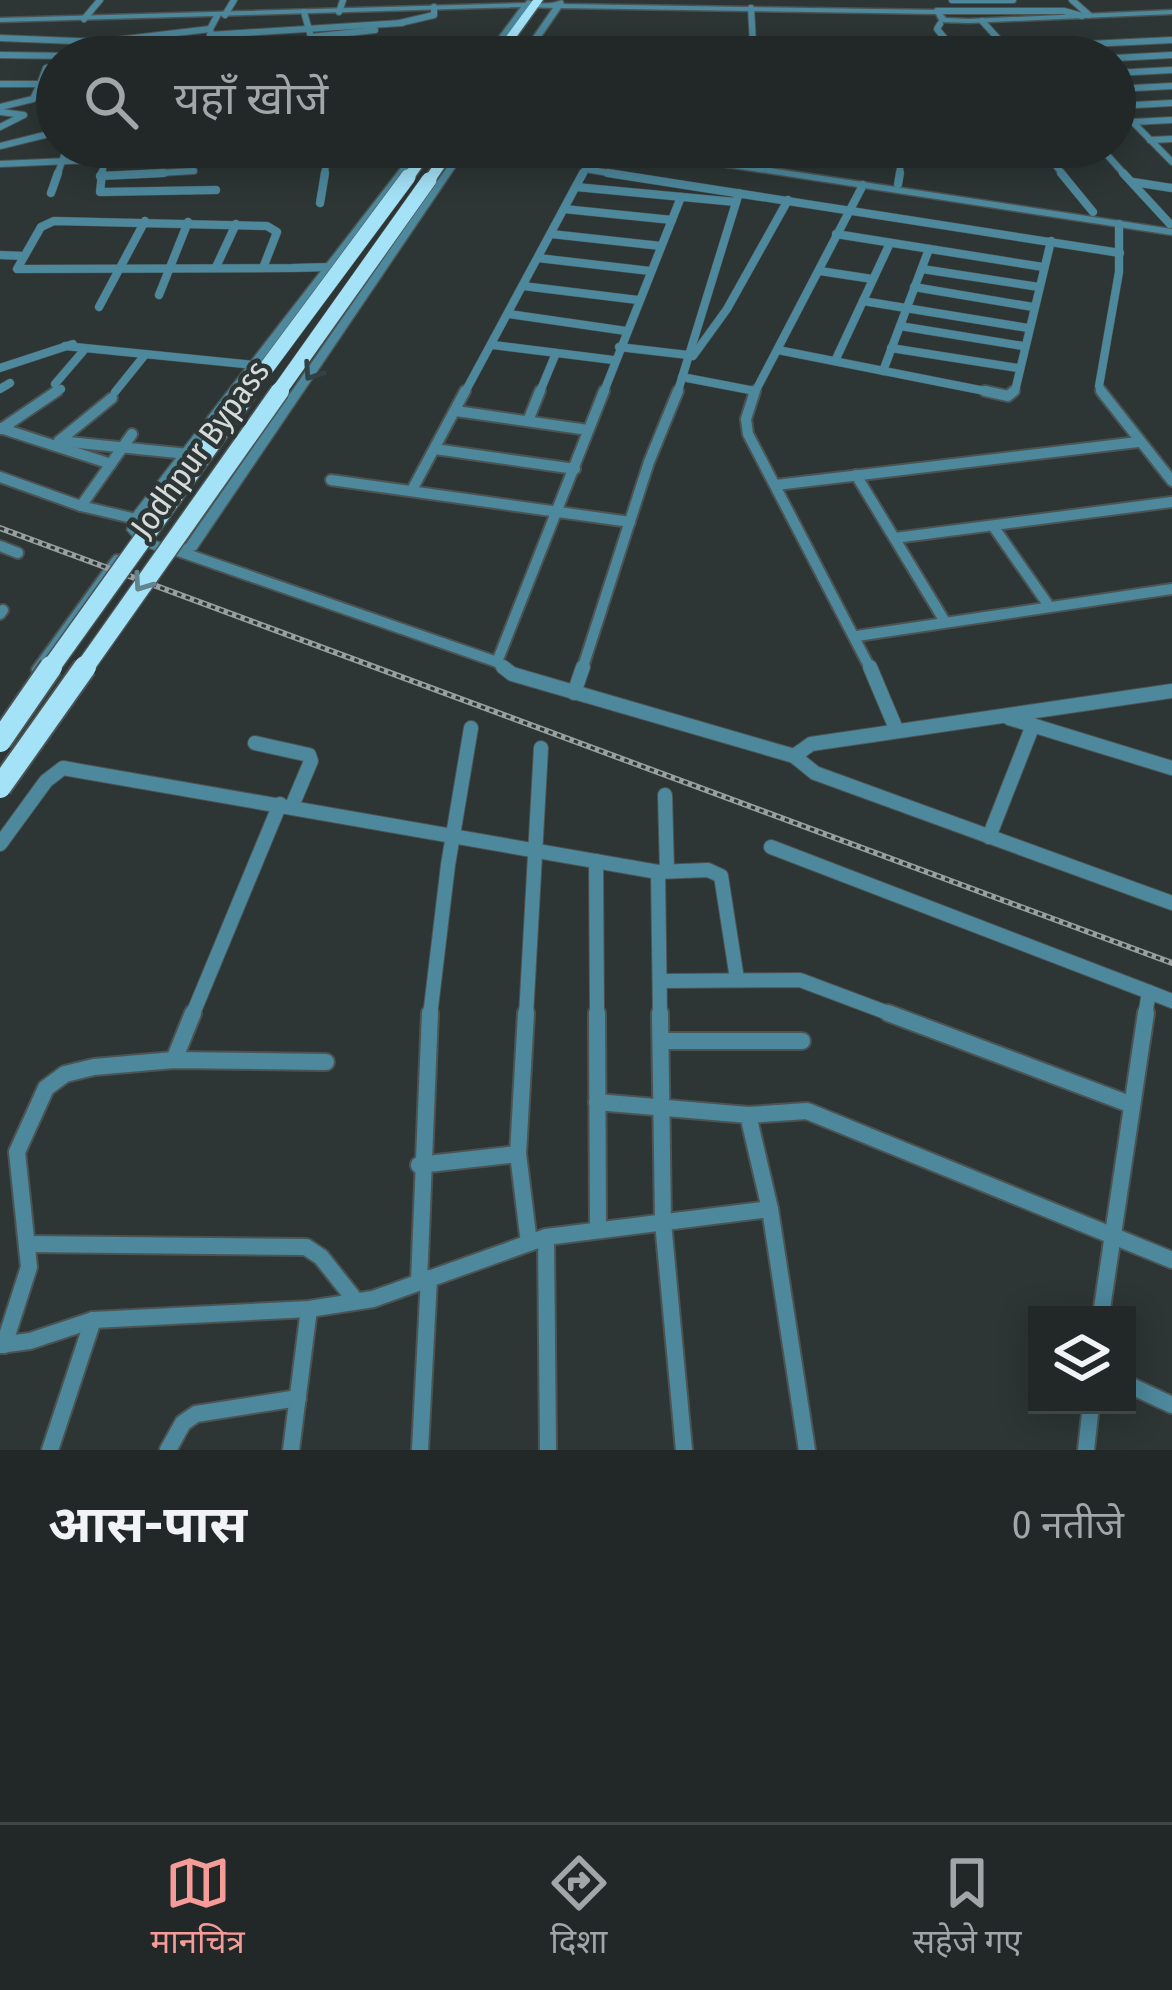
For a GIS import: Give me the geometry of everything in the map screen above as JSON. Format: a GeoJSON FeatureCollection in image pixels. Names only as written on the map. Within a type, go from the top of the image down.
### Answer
{"type":"FeatureCollection","features":[{"type":"Feature","properties":{"kind":"highway"},"geometry":{"type":"LineString","coordinates":[[506,36],[529,3]]}},
{"type":"Feature","properties":{"kind":"highway"},"geometry":{"type":"LineString","coordinates":[[530,36],[557,3]]}},
{"type":"Feature","properties":{"kind":"highway"},"geometry":{"type":"LineString","coordinates":[[0,741],[130,552],[413,168]]}},
{"type":"Feature","properties":{"kind":"highway","name":"Jodhpur Bypass"},"geometry":{"type":"LineString","coordinates":[[0,787],[437,168]]}},
{"type":"Feature","properties":{"kind":"street"},"geometry":{"type":"LineString","coordinates":[[84,19],[100,0]]}},
{"type":"Feature","properties":{"kind":"street"},"geometry":{"type":"LineString","coordinates":[[144,17],[155,0]]}},
{"type":"Feature","properties":{"kind":"street"},"geometry":{"type":"LineString","coordinates":[[211,36],[234,0]]}},
{"type":"Feature","properties":{"kind":"street"},"geometry":{"type":"LineString","coordinates":[[339,12],[343,0]]}},
{"type":"Feature","properties":{"kind":"street"},"geometry":{"type":"LineString","coordinates":[[929,0],[948,36]]}},
{"type":"Feature","properties":{"kind":"street"},"geometry":{"type":"LineString","coordinates":[[952,0],[1012,0]]}},
{"type":"Feature","properties":{"kind":"street"},"geometry":{"type":"LineString","coordinates":[[1072,0],[1086,16]]}},
{"type":"Feature","properties":{"kind":"street"},"geometry":{"type":"LineString","coordinates":[[185,36],[309,33],[402,22],[472,3],[728,4],[984,23],[1172,14]]}},
{"type":"Feature","properties":{"kind":"street"},"geometry":{"type":"LineString","coordinates":[[536,36],[557,3]]}},
{"type":"Feature","properties":{"kind":"street"},"geometry":{"type":"LineString","coordinates":[[0,20],[339,12],[399,4],[434,11]]}},
{"type":"Feature","properties":{"kind":"street"},"geometry":{"type":"LineString","coordinates":[[752,8],[753,36]]}},
{"type":"Feature","properties":{"kind":"street"},"geometry":{"type":"LineString","coordinates":[[434,11],[438,30]]}},
{"type":"Feature","properties":{"kind":"street"},"geometry":{"type":"LineString","coordinates":[[925,36],[939,19],[1064,11],[1086,16]]}},
{"type":"Feature","properties":{"kind":"street"},"geometry":{"type":"LineString","coordinates":[[304,12],[309,36]]}},
{"type":"Feature","properties":{"kind":"street"},"geometry":{"type":"LineString","coordinates":[[984,23],[1172,14]]}},
{"type":"Feature","properties":{"kind":"street"},"geometry":{"type":"LineString","coordinates":[[984,23],[995,36]]}},
{"type":"Feature","properties":{"kind":"street"},"geometry":{"type":"LineString","coordinates":[[0,38],[36,42]]}},
{"type":"Feature","properties":{"kind":"street"},"geometry":{"type":"LineString","coordinates":[[1150,40],[1170,56]]}},
{"type":"Feature","properties":{"kind":"street"},"geometry":{"type":"LineString","coordinates":[[1136,41],[1172,40]]}},
{"type":"Feature","properties":{"kind":"street"},"geometry":{"type":"LineString","coordinates":[[0,55],[36,56]]}},
{"type":"Feature","properties":{"kind":"street"},"geometry":{"type":"LineString","coordinates":[[1136,57],[1170,56]]}},
{"type":"Feature","properties":{"kind":"street"},"geometry":{"type":"LineString","coordinates":[[1136,72],[1172,70]]}},
{"type":"Feature","properties":{"kind":"street"},"geometry":{"type":"LineString","coordinates":[[0,84],[36,86]]}},
{"type":"Feature","properties":{"kind":"street"},"geometry":{"type":"LineString","coordinates":[[1136,88],[1172,86]]}},
{"type":"Feature","properties":{"kind":"street"},"geometry":{"type":"LineString","coordinates":[[0,106],[33,99],[36,92]]}},
{"type":"Feature","properties":{"kind":"street"},"geometry":{"type":"LineString","coordinates":[[1136,104],[1172,103]]}},
{"type":"Feature","properties":{"kind":"street"},"geometry":{"type":"LineString","coordinates":[[0,106],[24,116],[0,127]]}},
{"type":"Feature","properties":{"kind":"street"},"geometry":{"type":"LineString","coordinates":[[1136,122],[1172,120]]}},
{"type":"Feature","properties":{"kind":"street"},"geometry":{"type":"LineString","coordinates":[[1136,125],[1170,159]]}},
{"type":"Feature","properties":{"kind":"street"},"geometry":{"type":"LineString","coordinates":[[0,146],[36,137]]}},
{"type":"Feature","properties":{"kind":"street"},"geometry":{"type":"LineString","coordinates":[[1150,140],[1172,139]]}},
{"type":"Feature","properties":{"kind":"street"},"geometry":{"type":"LineString","coordinates":[[0,164],[36,162]]}},
{"type":"Feature","properties":{"kind":"street"},"geometry":{"type":"LineString","coordinates":[[51,193],[60,168]]}},
{"type":"Feature","properties":{"kind":"street"},"geometry":{"type":"LineString","coordinates":[[102,168],[100,192],[216,190]]}},
{"type":"Feature","properties":{"kind":"street"},"geometry":{"type":"LineString","coordinates":[[135,174],[138,168]]}},
{"type":"Feature","properties":{"kind":"street"},"geometry":{"type":"LineString","coordinates":[[190,188],[194,168]]}},
{"type":"Feature","properties":{"kind":"street"},"geometry":{"type":"LineString","coordinates":[[320,203],[326,168]]}},
{"type":"Feature","properties":{"kind":"street"},"geometry":{"type":"LineString","coordinates":[[0,722],[135,535],[136,519],[409,168]]}},
{"type":"Feature","properties":{"kind":"street"},"geometry":{"type":"LineString","coordinates":[[178,551],[191,547],[211,520],[451,168]]}},
{"type":"Feature","properties":{"kind":"street"},"geometry":{"type":"LineString","coordinates":[[752,168],[1120,224],[1171,227]]}},
{"type":"Feature","properties":{"kind":"street"},"geometry":{"type":"LineString","coordinates":[[792,168],[1171,227]]}},
{"type":"Feature","properties":{"kind":"street"},"geometry":{"type":"LineString","coordinates":[[898,184],[900,168]]}},
{"type":"Feature","properties":{"kind":"street"},"geometry":{"type":"LineString","coordinates":[[1058,168],[1093,212]]}},
{"type":"Feature","properties":{"kind":"street"},"geometry":{"type":"LineString","coordinates":[[1120,168],[1171,227]]}},
{"type":"Feature","properties":{"kind":"street"},"geometry":{"type":"LineString","coordinates":[[412,490],[585,169],[738,197]]}},
{"type":"Feature","properties":{"kind":"street"},"geometry":{"type":"LineString","coordinates":[[100,176],[194,171]]}},
{"type":"Feature","properties":{"kind":"street"},"geometry":{"type":"LineString","coordinates":[[1133,182],[1172,184]]}},
{"type":"Feature","properties":{"kind":"street"},"geometry":{"type":"LineString","coordinates":[[863,185],[755,391],[746,419],[748,434],[857,636],[896,731]]}},
{"type":"Feature","properties":{"kind":"street"},"geometry":{"type":"LineString","coordinates":[[576,187],[788,200],[1120,254]]}},
{"type":"Feature","properties":{"kind":"street"},"geometry":{"type":"LineString","coordinates":[[497,662],[681,197]]}},
{"type":"Feature","properties":{"kind":"street"},"geometry":{"type":"LineString","coordinates":[[574,693],[738,197]]}},
{"type":"Feature","properties":{"kind":"street"},"geometry":{"type":"LineString","coordinates":[[685,366],[727,309],[788,200]]}},
{"type":"Feature","properties":{"kind":"street"},"geometry":{"type":"LineString","coordinates":[[565,209],[672,220]]}},
{"type":"Feature","properties":{"kind":"street"},"geometry":{"type":"LineString","coordinates":[[263,268],[277,230],[145,221],[48,222],[17,268],[170,266],[263,268],[330,267]]}},
{"type":"Feature","properties":{"kind":"street"},"geometry":{"type":"LineString","coordinates":[[99,307],[145,221]]}},
{"type":"Feature","properties":{"kind":"street"},"geometry":{"type":"LineString","coordinates":[[158,296],[188,222]]}},
{"type":"Feature","properties":{"kind":"street"},"geometry":{"type":"LineString","coordinates":[[216,267],[236,224]]}},
{"type":"Feature","properties":{"kind":"street"},"geometry":{"type":"LineString","coordinates":[[1120,224],[1120,254],[1099,386],[1106,402],[1172,481]]}},
{"type":"Feature","properties":{"kind":"street"},"geometry":{"type":"LineString","coordinates":[[551,234],[661,246]]}},
{"type":"Feature","properties":{"kind":"street"},"geometry":{"type":"LineString","coordinates":[[836,234],[1043,267]]}},
{"type":"Feature","properties":{"kind":"street"},"geometry":{"type":"LineString","coordinates":[[778,350],[1008,396],[1015,391],[1022,346],[1051,241]]}},
{"type":"Feature","properties":{"kind":"street"},"geometry":{"type":"LineString","coordinates":[[835,361],[890,243]]}},
{"type":"Feature","properties":{"kind":"street"},"geometry":{"type":"LineString","coordinates":[[883,371],[929,249]]}},
{"type":"Feature","properties":{"kind":"street"},"geometry":{"type":"LineString","coordinates":[[0,255],[24,256]]}},
{"type":"Feature","properties":{"kind":"street"},"geometry":{"type":"LineString","coordinates":[[538,258],[650,272]]}},
{"type":"Feature","properties":{"kind":"street"},"geometry":{"type":"LineString","coordinates":[[922,268],[1039,287]]}},
{"type":"Feature","properties":{"kind":"street"},"geometry":{"type":"LineString","coordinates":[[820,271],[872,279]]}},
{"type":"Feature","properties":{"kind":"street"},"geometry":{"type":"LineString","coordinates":[[524,286],[638,300]]}},
{"type":"Feature","properties":{"kind":"street"},"geometry":{"type":"LineString","coordinates":[[914,287],[1033,307]]}},
{"type":"Feature","properties":{"kind":"street"},"geometry":{"type":"LineString","coordinates":[[863,301],[1028,328]]}},
{"type":"Feature","properties":{"kind":"street"},"geometry":{"type":"LineString","coordinates":[[509,314],[626,331]]}},
{"type":"Feature","properties":{"kind":"street"},"geometry":{"type":"LineString","coordinates":[[900,326],[1022,346]]}},
{"type":"Feature","properties":{"kind":"street"},"geometry":{"type":"LineString","coordinates":[[493,345],[614,360]]}},
{"type":"Feature","properties":{"kind":"street"},"geometry":{"type":"LineString","coordinates":[[0,368],[76,346],[254,365]]}},
{"type":"Feature","properties":{"kind":"street"},"geometry":{"type":"LineString","coordinates":[[0,429],[58,386],[76,346]]}},
{"type":"Feature","properties":{"kind":"street"},"geometry":{"type":"LineString","coordinates":[[619,347],[755,391]]}},
{"type":"Feature","properties":{"kind":"street"},"geometry":{"type":"LineString","coordinates":[[891,348],[1018,368]]}},
{"type":"Feature","properties":{"kind":"street"},"geometry":{"type":"LineString","coordinates":[[529,422],[556,353]]}},
{"type":"Feature","properties":{"kind":"street"},"geometry":{"type":"LineString","coordinates":[[56,443],[113,395],[144,356]]}},
{"type":"Feature","properties":{"kind":"street"},"geometry":{"type":"LineString","coordinates":[[457,411],[589,430]]}},
{"type":"Feature","properties":{"kind":"street"},"geometry":{"type":"LineString","coordinates":[[0,429],[111,464]]}},
{"type":"Feature","properties":{"kind":"street"},"geometry":{"type":"LineString","coordinates":[[81,506],[132,434]]}},
{"type":"Feature","properties":{"kind":"street"},"geometry":{"type":"LineString","coordinates":[[776,485],[1138,442]]}},
{"type":"Feature","properties":{"kind":"street"},"geometry":{"type":"LineString","coordinates":[[56,443],[188,454]]}},
{"type":"Feature","properties":{"kind":"street"},"geometry":{"type":"LineString","coordinates":[[435,448],[574,469]]}},
{"type":"Feature","properties":{"kind":"street"},"geometry":{"type":"LineString","coordinates":[[856,476],[944,620]]}},
{"type":"Feature","properties":{"kind":"street"},"geometry":{"type":"LineString","coordinates":[[0,477],[81,506],[136,519]]}},
{"type":"Feature","properties":{"kind":"street"},"geometry":{"type":"LineString","coordinates":[[331,480],[630,522]]}},
{"type":"Feature","properties":{"kind":"street"},"geometry":{"type":"LineString","coordinates":[[895,538],[1172,502]]}},
{"type":"Feature","properties":{"kind":"street"},"geometry":{"type":"LineString","coordinates":[[992,526],[1049,606]]}},
{"type":"Feature","properties":{"kind":"street"},"geometry":{"type":"LineString","coordinates":[[135,535],[497,662],[512,674],[794,756],[815,772],[1172,903]]}},
{"type":"Feature","properties":{"kind":"street"},"geometry":{"type":"LineString","coordinates":[[0,546],[18,553]]}},
{"type":"Feature","properties":{"kind":"street"},"geometry":{"type":"LineString","coordinates":[[857,636],[1172,590]]}},
{"type":"Feature","properties":{"kind":"street"},"geometry":{"type":"LineString","coordinates":[[794,756],[811,744],[1169,693]]}},
{"type":"Feature","properties":{"kind":"street"},"geometry":{"type":"LineString","coordinates":[[1002,716],[1172,769]]}},
{"type":"Feature","properties":{"kind":"street"},"geometry":{"type":"LineString","coordinates":[[989,837],[1033,725]]}},
{"type":"Feature","properties":{"kind":"street"},"geometry":{"type":"LineString","coordinates":[[420,1450],[424,1280],[419,1165],[450,835],[471,728]]}},
{"type":"Feature","properties":{"kind":"street"},"geometry":{"type":"LineString","coordinates":[[174,1060],[309,755],[255,743]]}},
{"type":"Feature","properties":{"kind":"street"},"geometry":{"type":"LineString","coordinates":[[541,748],[518,1154],[538,1240],[548,1450]]}},
{"type":"Feature","properties":{"kind":"street"},"geometry":{"type":"LineString","coordinates":[[0,844],[46,781],[63,768],[662,872],[708,870],[721,876],[737,979]]}},
{"type":"Feature","properties":{"kind":"street"},"geometry":{"type":"LineString","coordinates":[[665,795],[663,1222],[684,1450]]}},
{"type":"Feature","properties":{"kind":"street"},"geometry":{"type":"LineString","coordinates":[[771,847],[1172,1001]]}},
{"type":"Feature","properties":{"kind":"street"},"geometry":{"type":"LineString","coordinates":[[596,861],[598,1230]]}},
{"type":"Feature","properties":{"kind":"street"},"geometry":{"type":"LineString","coordinates":[[661,981],[800,980],[1132,1105]]}},
{"type":"Feature","properties":{"kind":"street"},"geometry":{"type":"LineString","coordinates":[[1102,1306],[1149,992]]}},
{"type":"Feature","properties":{"kind":"street"},"geometry":{"type":"LineString","coordinates":[[662,1041],[802,1041]]}},
{"type":"Feature","properties":{"kind":"street"},"geometry":{"type":"LineString","coordinates":[[326,1062],[174,1060],[94,1067],[65,1074],[46,1088],[17,1152],[29,1267],[2,1345],[30,1342],[93,1320],[309,1309],[356,1301],[538,1240],[770,1209]]}},
{"type":"Feature","properties":{"kind":"street"},"geometry":{"type":"LineString","coordinates":[[597,1102],[748,1114],[808,1111],[1172,1260]]}},
{"type":"Feature","properties":{"kind":"street"},"geometry":{"type":"LineString","coordinates":[[748,1114],[770,1209],[807,1450]]}},
{"type":"Feature","properties":{"kind":"street"},"geometry":{"type":"LineString","coordinates":[[419,1165],[518,1154]]}},
{"type":"Feature","properties":{"kind":"street"},"geometry":{"type":"LineString","coordinates":[[27,1244],[306,1247],[321,1257],[356,1301]]}},
{"type":"Feature","properties":{"kind":"street"},"geometry":{"type":"LineString","coordinates":[[291,1450],[309,1309]]}},
{"type":"Feature","properties":{"kind":"street"},"geometry":{"type":"LineString","coordinates":[[50,1450],[93,1320]]}},
{"type":"Feature","properties":{"kind":"street"},"geometry":{"type":"LineString","coordinates":[[1136,1388],[1172,1405]]}},
{"type":"Feature","properties":{"kind":"street"},"geometry":{"type":"LineString","coordinates":[[168,1450],[183,1423],[196,1414],[298,1399]]}},
{"type":"Feature","properties":{"kind":"street"},"geometry":{"type":"LineString","coordinates":[[1086,1450],[1090,1414]]}},
{"type":"Feature","properties":{"kind":"railway"},"geometry":{"type":"LineString","coordinates":[[0,528],[1172,963]]}}]}
